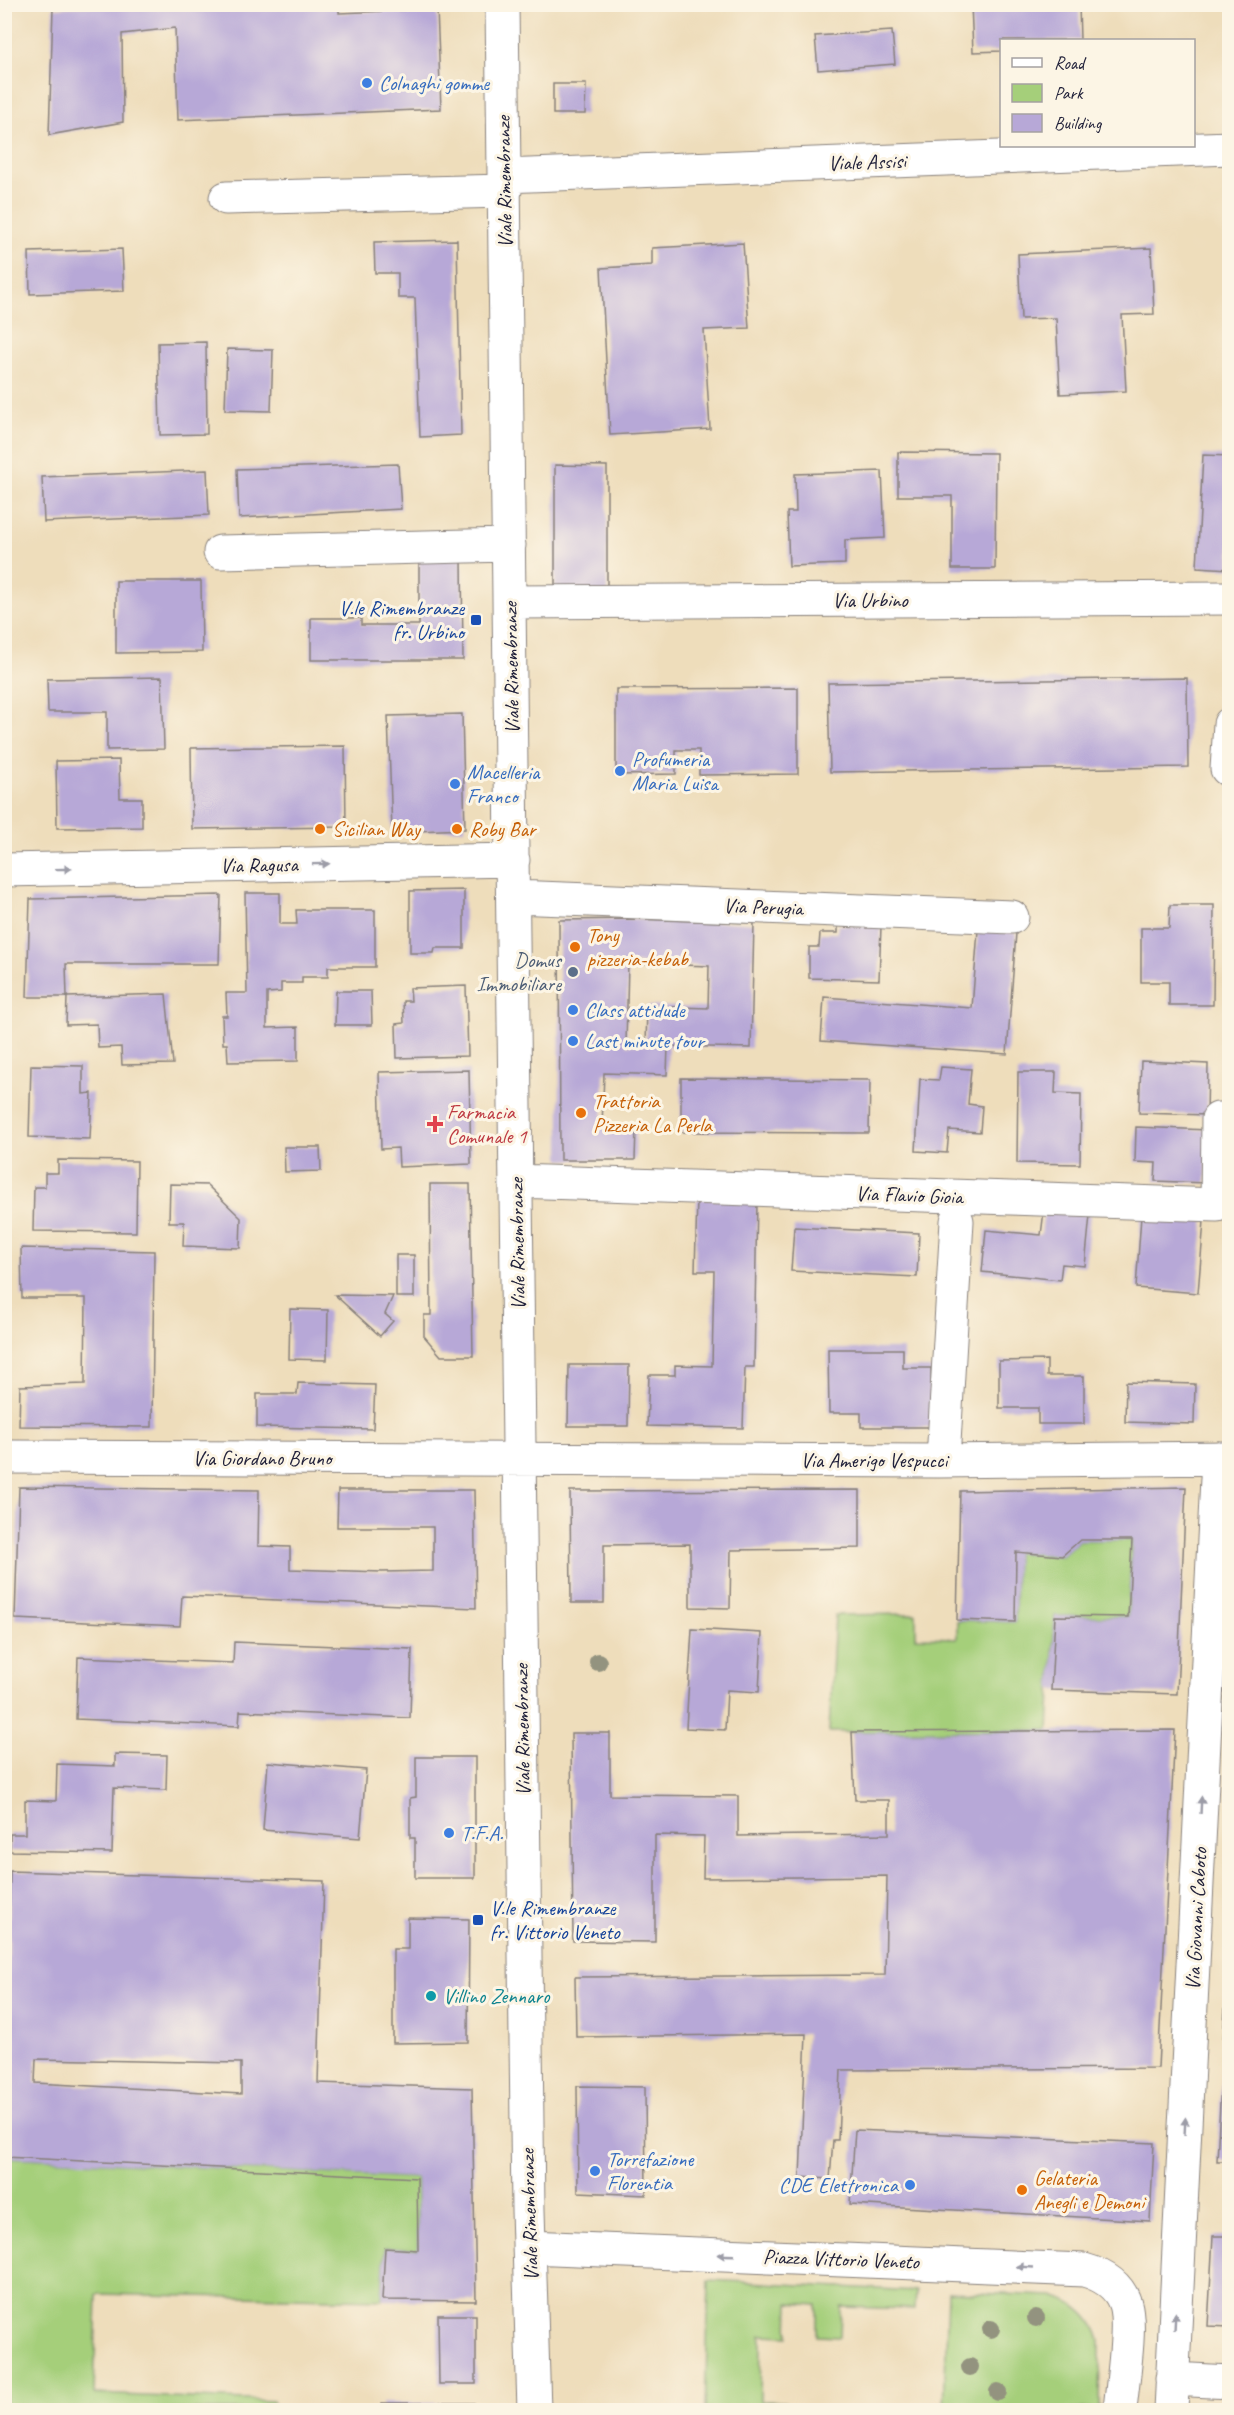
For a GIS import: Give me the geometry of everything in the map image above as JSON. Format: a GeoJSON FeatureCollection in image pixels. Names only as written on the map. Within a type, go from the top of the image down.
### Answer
{"type":"FeatureCollection","features":[{"type":"Feature","properties":{"kind":"street","name":"Viale Rimembranze"},"geometry":{"type":"LineString","coordinates":[[502,4],[529,2247],[534,2410]]}},
{"type":"Feature","properties":{"kind":"street","name":"Viale Assisi"},"geometry":{"type":"LineString","coordinates":[[226,198],[1230,148]]}},
{"type":"Feature","properties":{"kind":"street"},"geometry":{"type":"LineString","coordinates":[[220,552],[509,545]]}},
{"type":"Feature","properties":{"kind":"street","name":"Via Urbino"},"geometry":{"type":"LineString","coordinates":[[510,602],[1230,598]]}},
{"type":"Feature","properties":{"kind":"street"},"geometry":{"type":"LineString","coordinates":[[1228,769],[1230,724]]}},
{"type":"Feature","properties":{"kind":"street","name":"Via Ragusa"},"geometry":{"type":"LineString","coordinates":[[4,870],[513,860]]}},
{"type":"Feature","properties":{"kind":"street","name":"Via Perugia"},"geometry":{"type":"LineString","coordinates":[[514,897],[1012,917]]}},
{"type":"Feature","properties":{"kind":"street","name":"Via Flavio Gioia"},"geometry":{"type":"LineString","coordinates":[[516,1181],[1217,1205],[1224,1119]]}},
{"type":"Feature","properties":{"kind":"street"},"geometry":{"type":"LineString","coordinates":[[943,1460],[957,1221]]}},
{"type":"Feature","properties":{"kind":"street","name":"Via Giordano Bruno"},"geometry":{"type":"LineString","coordinates":[[4,1457],[519,1460]]}},
{"type":"Feature","properties":{"kind":"street","name":"Via Amerigo Vespucci"},"geometry":{"type":"LineString","coordinates":[[519,1460],[1224,1458]]}},
{"type":"Feature","properties":{"kind":"street","name":"Via Giovanni Caboto"},"geometry":{"type":"LineString","coordinates":[[1172,2395],[1224,1458]]}},
{"type":"Feature","properties":{"kind":"street","name":"Piazza Vittorio Veneto"},"geometry":{"type":"LineString","coordinates":[[529,2247],[1084,2270],[1096,2273],[1113,2285],[1125,2304],[1120,2410]]}},
{"type":"Feature","properties":{"kind":"street","name":"Piazza Vittorio Veneto"},"geometry":{"type":"LineString","coordinates":[[1126,2318],[1172,2395]]}},
{"type":"Feature","properties":{"kind":"street"},"geometry":{"type":"LineString","coordinates":[[1147,2410],[1172,2395],[1230,2382]]}},
{"type":"Feature","properties":{"kind":"green space"},"geometry":{"type":"Polygon","coordinates":[[[1080,1540],[1132,1540],[1128,1617],[1055,1616],[1049,1730],[829,1732],[835,1615],[916,1614],[916,1637],[957,1638],[957,1620],[1015,1622],[1016,1552],[1062,1556],[1080,1540]]]}},
{"type":"Feature","properties":{"kind":"green space"},"geometry":{"type":"Polygon","coordinates":[[[5,2157],[417,2178],[418,2250],[385,2248],[382,2300],[97,2294],[94,2394],[273,2401],[272,2410],[5,2410],[5,2157]]]}},
{"type":"Feature","properties":{"kind":"green space"},"geometry":{"type":"Polygon","coordinates":[[[709,2280],[916,2291],[915,2309],[841,2307],[840,2337],[817,2336],[817,2305],[789,2303],[788,2336],[761,2335],[760,2401],[787,2402],[787,2410],[705,2410],[709,2280]]]}},
{"type":"Feature","properties":{"kind":"green space"},"geometry":{"type":"Polygon","coordinates":[[[948,2292],[1053,2296],[1077,2307],[1093,2324],[1100,2340],[1099,2410],[944,2410],[948,2292]]]}},
{"type":"Feature","properties":{"kind":"building"},"geometry":{"type":"Polygon","coordinates":[[[129,4],[339,4],[339,13],[437,9],[441,109],[178,120],[175,28],[122,34],[123,122],[49,135],[53,8],[129,4]]]}},
{"type":"Feature","properties":{"kind":"building"},"geometry":{"type":"Polygon","coordinates":[[[971,4],[1079,4],[1080,39],[1000,39],[1000,51],[973,52],[971,4]]]}},
{"type":"Feature","properties":{"kind":"building"},"geometry":{"type":"Polygon","coordinates":[[[892,31],[895,64],[818,70],[815,36],[892,31]]]}},
{"type":"Feature","properties":{"kind":"building"},"geometry":{"type":"Polygon","coordinates":[[[553,84],[586,84],[585,114],[553,114],[553,84]]]}},
{"type":"Feature","properties":{"kind":"building"},"geometry":{"type":"Polygon","coordinates":[[[457,240],[461,435],[420,437],[415,298],[398,298],[398,273],[375,273],[374,242],[457,240]]]}},
{"type":"Feature","properties":{"kind":"building"},"geometry":{"type":"Polygon","coordinates":[[[743,243],[749,328],[704,330],[710,429],[610,435],[601,268],[652,265],[652,248],[743,243]]]}},
{"type":"Feature","properties":{"kind":"building"},"geometry":{"type":"Polygon","coordinates":[[[1151,248],[1154,314],[1122,315],[1126,391],[1060,394],[1056,318],[1021,319],[1018,254],[1151,248]]]}},
{"type":"Feature","properties":{"kind":"building"},"geometry":{"type":"Polygon","coordinates":[[[122,249],[124,291],[30,294],[29,252],[122,249]]]}},
{"type":"Feature","properties":{"kind":"building"},"geometry":{"type":"Polygon","coordinates":[[[206,342],[207,434],[160,435],[158,343],[206,342]]]}},
{"type":"Feature","properties":{"kind":"building"},"geometry":{"type":"Polygon","coordinates":[[[227,349],[273,350],[271,411],[225,410],[227,349]]]}},
{"type":"Feature","properties":{"kind":"building"},"geometry":{"type":"Polygon","coordinates":[[[898,452],[996,453],[995,569],[952,569],[952,496],[898,496],[898,452]]]}},
{"type":"Feature","properties":{"kind":"building"},"geometry":{"type":"Polygon","coordinates":[[[1203,455],[1230,456],[1230,569],[1197,567],[1203,455]]]}},
{"type":"Feature","properties":{"kind":"building"},"geometry":{"type":"Polygon","coordinates":[[[398,464],[401,509],[239,518],[237,469],[398,464]]]}},
{"type":"Feature","properties":{"kind":"building"},"geometry":{"type":"Polygon","coordinates":[[[555,465],[607,466],[607,594],[555,594],[555,465]]]}},
{"type":"Feature","properties":{"kind":"building"},"geometry":{"type":"Polygon","coordinates":[[[207,470],[209,515],[44,522],[42,477],[207,470]]]}},
{"type":"Feature","properties":{"kind":"building"},"geometry":{"type":"Polygon","coordinates":[[[882,471],[885,538],[845,540],[845,564],[789,566],[787,512],[796,512],[795,474],[882,471]]]}},
{"type":"Feature","properties":{"kind":"building"},"geometry":{"type":"Polygon","coordinates":[[[419,556],[462,556],[463,660],[311,660],[311,618],[361,618],[361,625],[419,625],[419,556]]]}},
{"type":"Feature","properties":{"kind":"building"},"geometry":{"type":"Polygon","coordinates":[[[116,581],[201,581],[202,652],[116,653],[116,581]]]}},
{"type":"Feature","properties":{"kind":"building"},"geometry":{"type":"Polygon","coordinates":[[[162,677],[164,749],[107,750],[107,712],[48,712],[47,679],[162,677]]]}},
{"type":"Feature","properties":{"kind":"building"},"geometry":{"type":"Polygon","coordinates":[[[1187,678],[1188,767],[830,772],[828,683],[1187,678]]]}},
{"type":"Feature","properties":{"kind":"building"},"geometry":{"type":"Polygon","coordinates":[[[798,688],[798,774],[699,775],[699,750],[676,750],[676,774],[616,775],[616,689],[798,688]]]}},
{"type":"Feature","properties":{"kind":"building"},"geometry":{"type":"Polygon","coordinates":[[[462,714],[465,829],[392,832],[388,716],[462,714]]]}},
{"type":"Feature","properties":{"kind":"building"},"geometry":{"type":"Polygon","coordinates":[[[345,746],[346,827],[192,829],[191,748],[345,746]]]}},
{"type":"Feature","properties":{"kind":"building"},"geometry":{"type":"Polygon","coordinates":[[[119,760],[120,798],[142,798],[142,827],[57,828],[56,761],[119,760]]]}},
{"type":"Feature","properties":{"kind":"building"},"geometry":{"type":"Polygon","coordinates":[[[464,890],[464,948],[435,948],[434,953],[410,953],[410,891],[464,890]]]}},
{"type":"Feature","properties":{"kind":"building"},"geometry":{"type":"Polygon","coordinates":[[[245,893],[280,893],[280,924],[297,924],[296,910],[375,910],[375,967],[328,967],[328,977],[302,977],[302,983],[281,983],[281,992],[267,993],[267,1028],[298,1027],[298,1061],[228,1062],[227,1044],[223,1044],[222,1016],[227,1016],[226,993],[247,993],[245,893]]]}},
{"type":"Feature","properties":{"kind":"building"},"geometry":{"type":"Polygon","coordinates":[[[221,895],[219,964],[66,964],[67,997],[27,997],[30,899],[221,895]]]}},
{"type":"Feature","properties":{"kind":"building"},"geometry":{"type":"Polygon","coordinates":[[[1170,905],[1214,905],[1213,1005],[1169,1005],[1169,982],[1141,982],[1141,928],[1169,928],[1170,905]]]}},
{"type":"Feature","properties":{"kind":"building"},"geometry":{"type":"Polygon","coordinates":[[[630,919],[754,923],[751,1048],[668,1046],[667,1075],[604,1073],[602,1127],[636,1128],[635,1160],[560,1160],[559,920],[630,919]],[[628,963],[626,1045],[646,1045],[647,1006],[708,1008],[709,966],[628,963]]]}},
{"type":"Feature","properties":{"kind":"building"},"geometry":{"type":"Polygon","coordinates":[[[838,925],[881,926],[879,980],[809,978],[809,947],[819,947],[820,933],[838,933],[838,925]]]}},
{"type":"Feature","properties":{"kind":"building"},"geometry":{"type":"Polygon","coordinates":[[[978,930],[1016,933],[1007,1054],[821,1041],[824,997],[972,1008],[978,930]]]}},
{"type":"Feature","properties":{"kind":"building"},"geometry":{"type":"Polygon","coordinates":[[[466,986],[468,1056],[397,1058],[396,1024],[404,1023],[403,1001],[411,1001],[410,988],[466,986]]]}},
{"type":"Feature","properties":{"kind":"building"},"geometry":{"type":"Polygon","coordinates":[[[336,991],[371,991],[372,1025],[335,1025],[336,991]]]}},
{"type":"Feature","properties":{"kind":"building"},"geometry":{"type":"Polygon","coordinates":[[[166,994],[173,1064],[122,1065],[121,1047],[98,1048],[97,1024],[66,1025],[67,997],[166,994]]]}},
{"type":"Feature","properties":{"kind":"building"},"geometry":{"type":"Polygon","coordinates":[[[1141,1061],[1208,1064],[1207,1115],[1139,1113],[1141,1061]]]}},
{"type":"Feature","properties":{"kind":"building"},"geometry":{"type":"Polygon","coordinates":[[[31,1065],[83,1066],[83,1094],[92,1093],[90,1139],[29,1137],[31,1065]]]}},
{"type":"Feature","properties":{"kind":"building"},"geometry":{"type":"Polygon","coordinates":[[[941,1067],[971,1069],[968,1104],[982,1106],[980,1132],[949,1130],[947,1153],[916,1151],[920,1079],[939,1080],[941,1067]]]}},
{"type":"Feature","properties":{"kind":"building"},"geometry":{"type":"Polygon","coordinates":[[[469,1070],[471,1164],[399,1167],[398,1148],[381,1149],[379,1072],[469,1070]]]}},
{"type":"Feature","properties":{"kind":"building"},"geometry":{"type":"Polygon","coordinates":[[[1018,1072],[1056,1072],[1055,1093],[1081,1094],[1080,1164],[1017,1163],[1018,1072]]]}},
{"type":"Feature","properties":{"kind":"building"},"geometry":{"type":"Polygon","coordinates":[[[681,1078],[870,1080],[869,1133],[681,1132],[681,1078]]]}},
{"type":"Feature","properties":{"kind":"building"},"geometry":{"type":"Polygon","coordinates":[[[1136,1127],[1208,1130],[1206,1183],[1155,1181],[1156,1163],[1135,1162],[1136,1127]]]}},
{"type":"Feature","properties":{"kind":"building"},"geometry":{"type":"Polygon","coordinates":[[[284,1147],[320,1147],[321,1171],[285,1172],[284,1147]]]}},
{"type":"Feature","properties":{"kind":"building"},"geometry":{"type":"Polygon","coordinates":[[[58,1160],[137,1161],[136,1232],[33,1231],[34,1187],[45,1187],[45,1173],[58,1173],[58,1160]]]}},
{"type":"Feature","properties":{"kind":"building"},"geometry":{"type":"Polygon","coordinates":[[[170,1184],[207,1185],[241,1218],[240,1248],[183,1246],[184,1222],[169,1222],[170,1184]]]}},
{"type":"Feature","properties":{"kind":"building"},"geometry":{"type":"Polygon","coordinates":[[[430,1184],[470,1184],[473,1356],[441,1356],[424,1336],[424,1315],[431,1315],[430,1184]]]}},
{"type":"Feature","properties":{"kind":"building"},"geometry":{"type":"Polygon","coordinates":[[[697,1199],[757,1200],[754,1367],[745,1367],[743,1428],[647,1426],[649,1375],[675,1375],[675,1365],[712,1366],[714,1271],[695,1271],[697,1199]]]}},
{"type":"Feature","properties":{"kind":"building"},"geometry":{"type":"Polygon","coordinates":[[[1044,1211],[1090,1215],[1085,1266],[1062,1264],[1060,1280],[982,1272],[986,1230],[1041,1235],[1044,1211]]]}},
{"type":"Feature","properties":{"kind":"building"},"geometry":{"type":"Polygon","coordinates":[[[1141,1216],[1204,1221],[1198,1293],[1136,1288],[1141,1216]]]}},
{"type":"Feature","properties":{"kind":"building"},"geometry":{"type":"Polygon","coordinates":[[[794,1227],[919,1233],[917,1277],[791,1271],[794,1227]]]}},
{"type":"Feature","properties":{"kind":"building"},"geometry":{"type":"Polygon","coordinates":[[[21,1248],[154,1251],[152,1427],[19,1426],[20,1386],[85,1384],[86,1298],[22,1298],[21,1248]]]}},
{"type":"Feature","properties":{"kind":"building"},"geometry":{"type":"Polygon","coordinates":[[[396,1255],[414,1255],[414,1297],[396,1297],[396,1255]]]}},
{"type":"Feature","properties":{"kind":"building"},"geometry":{"type":"Polygon","coordinates":[[[335,1295],[393,1296],[385,1314],[393,1321],[380,1336],[335,1295]]]}},
{"type":"Feature","properties":{"kind":"building"},"geometry":{"type":"Polygon","coordinates":[[[290,1309],[328,1310],[327,1360],[289,1359],[290,1309]]]}},
{"type":"Feature","properties":{"kind":"building"},"geometry":{"type":"Polygon","coordinates":[[[828,1349],[903,1349],[903,1368],[931,1368],[932,1427],[861,1427],[861,1413],[829,1413],[828,1349]]]}},
{"type":"Feature","properties":{"kind":"building"},"geometry":{"type":"Polygon","coordinates":[[[1047,1360],[1047,1376],[1084,1376],[1084,1424],[1038,1424],[1038,1408],[999,1408],[999,1361],[1047,1360]]]}},
{"type":"Feature","properties":{"kind":"building"},"geometry":{"type":"Polygon","coordinates":[[[569,1365],[629,1365],[628,1426],[568,1426],[569,1365]]]}},
{"type":"Feature","properties":{"kind":"building"},"geometry":{"type":"Polygon","coordinates":[[[1126,1382],[1195,1384],[1194,1424],[1125,1422],[1126,1382]]]}},
{"type":"Feature","properties":{"kind":"building"},"geometry":{"type":"Polygon","coordinates":[[[298,1383],[375,1385],[373,1429],[257,1427],[257,1394],[297,1394],[298,1383]]]}},
{"type":"Feature","properties":{"kind":"building"},"geometry":{"type":"Polygon","coordinates":[[[19,1487],[259,1490],[258,1546],[290,1547],[290,1569],[382,1572],[433,1571],[433,1527],[337,1527],[338,1490],[474,1490],[476,1608],[182,1596],[180,1626],[15,1619],[19,1487]]]}},
{"type":"Feature","properties":{"kind":"building"},"geometry":{"type":"Polygon","coordinates":[[[1186,1487],[1177,1694],[1051,1690],[1055,1616],[1128,1617],[1132,1540],[1080,1540],[1062,1556],[1016,1552],[1015,1622],[957,1620],[960,1491],[1186,1487]]]}},
{"type":"Feature","properties":{"kind":"building"},"geometry":{"type":"Polygon","coordinates":[[[860,1490],[860,1548],[731,1550],[730,1608],[690,1607],[690,1544],[604,1545],[604,1603],[571,1603],[570,1491],[860,1490]]]}},
{"type":"Feature","properties":{"kind":"building"},"geometry":{"type":"Polygon","coordinates":[[[692,1629],[762,1633],[759,1692],[727,1690],[725,1730],[686,1728],[692,1629]]]}},
{"type":"Feature","properties":{"kind":"building"},"geometry":{"type":"Polygon","coordinates":[[[234,1642],[412,1649],[410,1718],[240,1711],[239,1726],[76,1719],[78,1657],[233,1663],[234,1642]]]}},
{"type":"Feature","properties":{"kind":"building"},"geometry":{"type":"Polygon","coordinates":[[[1175,1730],[1158,2068],[841,2070],[838,2140],[833,2140],[830,2179],[800,2177],[806,2034],[576,2037],[575,1977],[885,1975],[887,1876],[703,1878],[704,1836],[655,1835],[655,1942],[573,1941],[571,1733],[610,1733],[610,1795],[738,1796],[738,1836],[889,1834],[889,1800],[855,1800],[852,1732],[1175,1730]]]}},
{"type":"Feature","properties":{"kind":"building"},"geometry":{"type":"Polygon","coordinates":[[[115,1754],[167,1755],[166,1790],[114,1788],[112,1853],[10,1851],[10,1834],[25,1834],[25,1800],[56,1801],[57,1764],[115,1766],[115,1754]]]}},
{"type":"Feature","properties":{"kind":"building"},"geometry":{"type":"Polygon","coordinates":[[[416,1757],[475,1757],[475,1878],[415,1878],[415,1838],[410,1838],[410,1798],[416,1797],[416,1757]]]}},
{"type":"Feature","properties":{"kind":"building"},"geometry":{"type":"Polygon","coordinates":[[[268,1762],[366,1770],[360,1838],[263,1830],[268,1762]]]}},
{"type":"Feature","properties":{"kind":"building"},"geometry":{"type":"Polygon","coordinates":[[[10,1871],[324,1881],[318,2083],[472,2088],[476,2301],[382,2300],[385,2248],[418,2250],[417,2178],[5,2157],[10,1871]],[[36,2059],[35,2083],[241,2094],[241,2063],[36,2059]]]}},
{"type":"Feature","properties":{"kind":"building","name":"Villino Zennaro"},"geometry":{"type":"Polygon","coordinates":[[[408,1918],[469,1919],[468,2042],[393,2043],[393,1949],[408,1949],[408,1918]]]}},
{"type":"Feature","properties":{"kind":"building"},"geometry":{"type":"Polygon","coordinates":[[[1228,1949],[1230,1950],[1230,2161],[1217,2161],[1228,1949]]]}},
{"type":"Feature","properties":{"kind":"building"},"geometry":{"type":"Polygon","coordinates":[[[577,2086],[645,2087],[646,2195],[578,2192],[577,2086]]]}},
{"type":"Feature","properties":{"kind":"building"},"geometry":{"type":"Polygon","coordinates":[[[855,2130],[1154,2143],[1150,2221],[850,2204],[855,2130]]]}},
{"type":"Feature","properties":{"kind":"building"},"geometry":{"type":"Polygon","coordinates":[[[1213,2236],[1230,2236],[1230,2327],[1208,2326],[1213,2236]]]}},
{"type":"Feature","properties":{"kind":"building"},"geometry":{"type":"Polygon","coordinates":[[[438,2315],[476,2315],[476,2384],[439,2384],[438,2315]]]}},
{"type":"Feature","properties":{"kind":"building"},"geometry":{"type":"Polygon","coordinates":[[[382,2403],[474,2403],[475,2410],[382,2410],[382,2403]]]}},
{"type":"Feature","properties":{"kind":"place","name":"Colnaghi gomme"},"geometry":{"type":"Point","coordinates":[367,83]}},
{"type":"Feature","properties":{"kind":"place","name":"V.le Rimembranze fr. Urbino"},"geometry":{"type":"Point","coordinates":[476,620]}},
{"type":"Feature","properties":{"kind":"place","name":"Profumeria Maria Luisa"},"geometry":{"type":"Point","coordinates":[620,771]}},
{"type":"Feature","properties":{"kind":"place","name":"Macelleria Franco"},"geometry":{"type":"Point","coordinates":[455,784]}},
{"type":"Feature","properties":{"kind":"place","name":"Sicilian Way"},"geometry":{"type":"Point","coordinates":[320,829]}},
{"type":"Feature","properties":{"kind":"place","name":"Roby Bar"},"geometry":{"type":"Point","coordinates":[457,829]}},
{"type":"Feature","properties":{"kind":"place","name":"Tony pizzeria-kebab"},"geometry":{"type":"Point","coordinates":[575,947]}},
{"type":"Feature","properties":{"kind":"place","name":"Domus Immobiliare"},"geometry":{"type":"Point","coordinates":[573,972]}},
{"type":"Feature","properties":{"kind":"place","name":"Class attidude"},"geometry":{"type":"Point","coordinates":[573,1010]}},
{"type":"Feature","properties":{"kind":"place","name":"Last minute tour"},"geometry":{"type":"Point","coordinates":[573,1041]}},
{"type":"Feature","properties":{"kind":"place","name":"Trattoria Pizzeria La Perla"},"geometry":{"type":"Point","coordinates":[581,1113]}},
{"type":"Feature","properties":{"kind":"place","name":"Farmacia Comunale 1"},"geometry":{"type":"Point","coordinates":[435,1124]}},
{"type":"Feature","properties":{"kind":"place","name":"T.F.A."},"geometry":{"type":"Point","coordinates":[449,1833]}},
{"type":"Feature","properties":{"kind":"place","name":"V.le Rimembranze fr. Vittorio Veneto"},"geometry":{"type":"Point","coordinates":[478,1920]}},
{"type":"Feature","properties":{"kind":"place","name":"Villino Zennaro"},"geometry":{"type":"Point","coordinates":[431,1996]}},
{"type":"Feature","properties":{"kind":"place","name":"Torrefazione Florentia"},"geometry":{"type":"Point","coordinates":[595,2171]}},
{"type":"Feature","properties":{"kind":"place","name":"CDE Elettronica"},"geometry":{"type":"Point","coordinates":[910,2185]}},
{"type":"Feature","properties":{"kind":"place","name":"Gelateria Anegli e Demoni"},"geometry":{"type":"Point","coordinates":[1022,2190]}}]}
